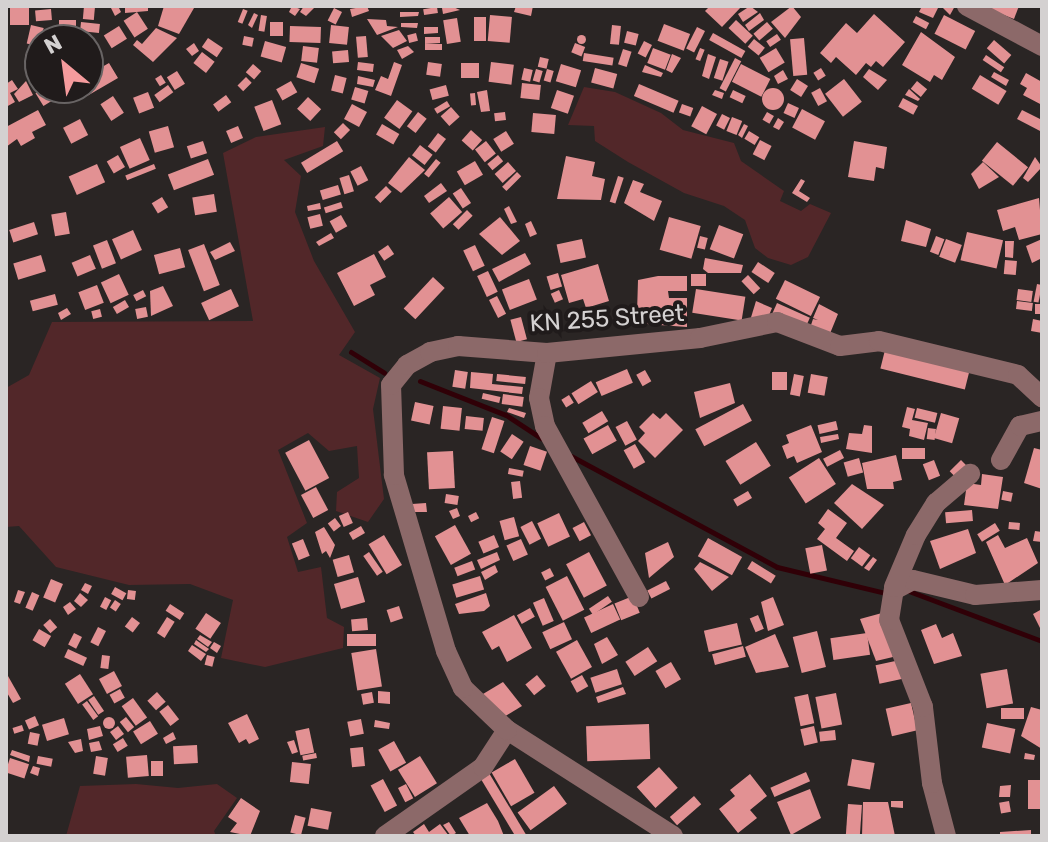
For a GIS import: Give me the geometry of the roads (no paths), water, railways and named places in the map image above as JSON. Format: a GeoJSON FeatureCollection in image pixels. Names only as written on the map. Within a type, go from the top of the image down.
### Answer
{"type":"FeatureCollection","features":[{"type":"Feature","properties":{"kind":"street"},"geometry":{"type":"LineString","coordinates":[[967,6],[1042,46]]}},
{"type":"Feature","properties":{"kind":"street","name":"KN 255 Street"},"geometry":{"type":"LineString","coordinates":[[673,836],[507,730],[463,688],[446,651],[394,475],[391,385],[407,365],[430,352],[458,346],[547,353],[700,338],[777,322],[840,346],[879,341],[1018,375],[1042,397]]}},
{"type":"Feature","properties":{"kind":"street"},"geometry":{"type":"LineString","coordinates":[[547,353],[539,398],[545,426],[639,597]]}},
{"type":"Feature","properties":{"kind":"street"},"geometry":{"type":"LineString","coordinates":[[1001,460],[1020,426],[1042,421]]}},
{"type":"Feature","properties":{"kind":"street"},"geometry":{"type":"LineString","coordinates":[[946,836],[932,783],[923,707],[889,620],[894,590],[916,535],[936,503],[970,474]]}},
{"type":"Feature","properties":{"kind":"street"},"geometry":{"type":"LineString","coordinates":[[894,590],[913,580],[975,595],[1042,590]]}},
{"type":"Feature","properties":{"kind":"street"},"geometry":{"type":"LineString","coordinates":[[385,836],[483,767],[507,730]]}},
{"type":"Feature","properties":{"kind":"waterway"},"geometry":{"type":"LineString","coordinates":[[351,352],[384,373]]}},
{"type":"Feature","properties":{"kind":"waterway"},"geometry":{"type":"LineString","coordinates":[[420,381],[506,415],[541,438]]}},
{"type":"Feature","properties":{"kind":"waterway"},"geometry":{"type":"LineString","coordinates":[[571,456],[777,567],[885,593]]}},
{"type":"Feature","properties":{"kind":"waterway"},"geometry":{"type":"LineString","coordinates":[[906,590],[1042,641]]}}]}
